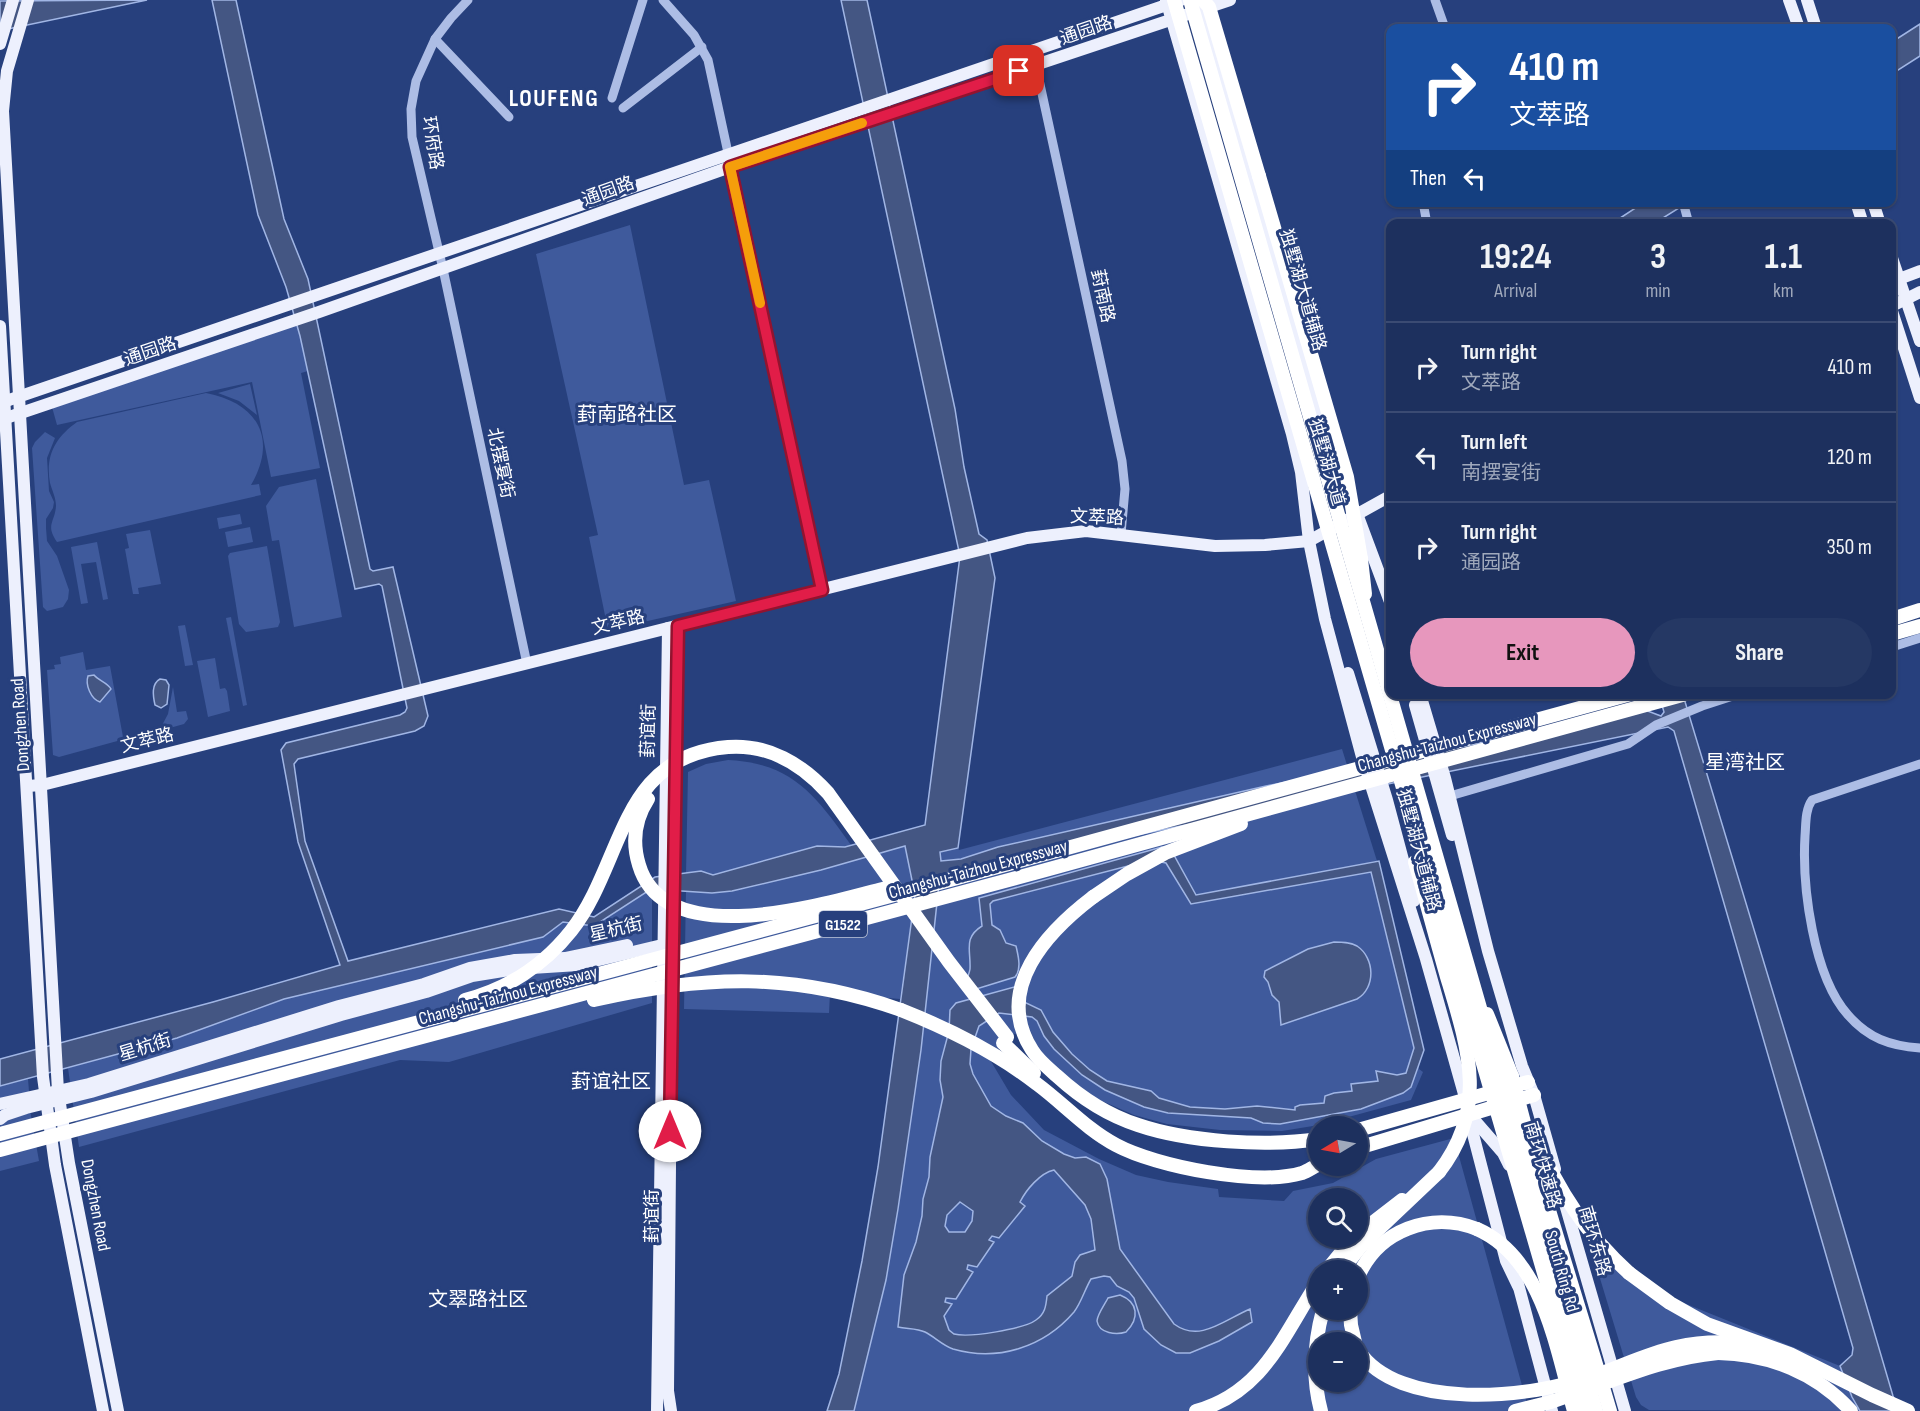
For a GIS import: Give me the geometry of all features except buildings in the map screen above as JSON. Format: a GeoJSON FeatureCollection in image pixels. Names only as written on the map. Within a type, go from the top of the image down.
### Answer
{"type":"FeatureCollection","features":[{"type":"Feature","properties":{"kind":"highway","name":"独墅湖大道"},"geometry":{"type":"LineString","coordinates":[[1169,2],[1319,501],[1406,803],[1452,931]]}},
{"type":"Feature","properties":{"kind":"highway"},"geometry":{"type":"LineString","coordinates":[[1203,4],[1250,146],[1254,172],[1347,477],[1369,623]]}},
{"type":"Feature","properties":{"kind":"highway","name":"独墅湖大道"},"geometry":{"type":"LineString","coordinates":[[1190,7],[1386,686]]}},
{"type":"Feature","properties":{"kind":"highway"},"geometry":{"type":"LineString","coordinates":[[1237,129],[1250,146]]}},
{"type":"Feature","properties":{"kind":"highway"},"geometry":{"type":"LineString","coordinates":[[1319,501],[1339,599],[1469,1060],[1470,1097],[1465,1124],[1450,1157],[1431,1181],[1362,1245],[1350,1260]]}},
{"type":"Feature","properties":{"kind":"highway"},"geometry":{"type":"LineString","coordinates":[[1896,618],[1920,610]]}},
{"type":"Feature","properties":{"kind":"highway"},"geometry":{"type":"LineString","coordinates":[[1896,633],[1920,626]]}},
{"type":"Feature","properties":{"kind":"highway","name":"独墅湖大道"},"geometry":{"type":"LineString","coordinates":[[1389,699],[1452,931]]}},
{"type":"Feature","properties":{"kind":"highway","name":"Changshu-Taizhou Expressway"},"geometry":{"type":"LineString","coordinates":[[0,1134],[939,884],[1023,859],[1613,699]]}},
{"type":"Feature","properties":{"kind":"highway","name":"Changshu-Taizhou Expressway"},"geometry":{"type":"LineString","coordinates":[[0,1150],[1527,740],[1669,699]]}},
{"type":"Feature","properties":{"kind":"highway"},"geometry":{"type":"LineString","coordinates":[[1077,1095],[1037,1057],[1026,1039],[1020,1001],[1024,976],[1032,960],[1051,933],[1073,912],[1127,874],[1180,846],[1247,822],[1442,769],[1527,740]]}},
{"type":"Feature","properties":{"kind":"highway"},"geometry":{"type":"LineString","coordinates":[[160,1091],[263,1058],[482,996],[510,982],[536,966],[579,919],[602,879],[629,815],[656,777],[669,766],[688,756],[733,747],[750,748],[784,758],[822,786],[1005,1040],[1033,1064],[1077,1095],[1136,1125],[1176,1135],[1238,1141],[1308,1140]]}},
{"type":"Feature","properties":{"kind":"highway"},"geometry":{"type":"LineString","coordinates":[[1023,859],[920,879],[897,885],[886,888],[852,896],[795,908],[754,914],[716,916],[681,910],[654,891],[643,876],[639,865],[635,835],[638,818],[649,797],[669,777],[692,763],[740,753],[767,758],[789,767],[817,790],[830,805],[888,886],[895,896],[943,964],[1005,1040],[1069,1110]]}},
{"type":"Feature","properties":{"kind":"highway","name":"南环快速路"},"geometry":{"type":"LineString","coordinates":[[1452,931],[1472,976],[1484,1025],[1596,1411]]}},
{"type":"Feature","properties":{"kind":"highway","name":"South Ring Rd"},"geometry":{"type":"LineString","coordinates":[[1452,931],[1584,1411]]}},
{"type":"Feature","properties":{"kind":"highway"},"geometry":{"type":"LineString","coordinates":[[1472,976],[1542,1154],[1559,1186],[1608,1253],[1670,1304],[1720,1329],[1806,1361],[1908,1411]]}},
{"type":"Feature","properties":{"kind":"highway"},"geometry":{"type":"LineString","coordinates":[[465,1025],[676,984],[763,981],[813,987],[873,1000],[945,1028],[997,1057],[1036,1083],[1094,1133],[1118,1146],[1182,1168],[1274,1177],[1308,1170]]}},
{"type":"Feature","properties":{"kind":"highway"},"geometry":{"type":"LineString","coordinates":[[1512,1076],[1553,1225],[1581,1310],[1610,1411]]}},
{"type":"Feature","properties":{"kind":"highway"},"geometry":{"type":"LineString","coordinates":[[1368,1144],[1528,1082]]}},
{"type":"Feature","properties":{"kind":"highway"},"geometry":{"type":"LineString","coordinates":[[1368,1128],[1534,1095]]}},
{"type":"Feature","properties":{"kind":"highway"},"geometry":{"type":"LineString","coordinates":[[1368,1225],[1387,1209],[1431,1181]]}},
{"type":"Feature","properties":{"kind":"highway"},"geometry":{"type":"LineString","coordinates":[[1367,1260],[1383,1242],[1417,1225],[1440,1221],[1455,1222],[1491,1235],[1518,1261],[1536,1291],[1556,1348],[1574,1411]]}},
{"type":"Feature","properties":{"kind":"highway"},"geometry":{"type":"LineString","coordinates":[[1335,1260],[1345,1248]]}},
{"type":"Feature","properties":{"kind":"highway"},"geometry":{"type":"LineString","coordinates":[[1196,1411],[1234,1394],[1265,1367],[1308,1299]]}},
{"type":"Feature","properties":{"kind":"highway"},"geometry":{"type":"LineString","coordinates":[[1321,1320],[1316,1341],[1315,1362],[1321,1411]]}},
{"type":"Feature","properties":{"kind":"highway"},"geometry":{"type":"LineString","coordinates":[[1448,1407],[1477,1405],[1539,1393],[1657,1352],[1685,1345],[1733,1342],[1770,1348]]}},
{"type":"Feature","properties":{"kind":"highway"},"geometry":{"type":"LineString","coordinates":[[1515,1411],[1551,1402],[1664,1362],[1718,1353],[1754,1356],[1789,1366],[1821,1384],[1851,1411]]}},
{"type":"Feature","properties":{"kind":"highway"},"geometry":{"type":"LineString","coordinates":[[1368,1368],[1389,1389],[1409,1400]]}},
{"type":"Feature","properties":{"kind":"main road"},"geometry":{"type":"LineString","coordinates":[[2,38],[13,0]]}},
{"type":"Feature","properties":{"kind":"main road","name":"Dongzhen Road"},"geometry":{"type":"LineString","coordinates":[[28,0],[6,78],[3,111],[59,1096],[69,1163],[118,1411]]}},
{"type":"Feature","properties":{"kind":"main road"},"geometry":{"type":"LineString","coordinates":[[1183,0],[1190,7],[1230,153],[1254,172]]}},
{"type":"Feature","properties":{"kind":"main road","name":"通园路"},"geometry":{"type":"LineString","coordinates":[[2,419],[443,269],[860,110],[1169,2],[1183,0]]}},
{"type":"Feature","properties":{"kind":"main road","name":"通园路"},"geometry":{"type":"LineString","coordinates":[[2,402],[439,253],[729,161],[863,123],[1036,66],[1172,19],[1190,7],[1230,0]]}},
{"type":"Feature","properties":{"kind":"main road"},"geometry":{"type":"LineString","coordinates":[[1789,0],[1798,24]]}},
{"type":"Feature","properties":{"kind":"main road"},"geometry":{"type":"LineString","coordinates":[[1807,0],[1815,24]]}},
{"type":"Feature","properties":{"kind":"main road","name":"独墅湖大道辅路"},"geometry":{"type":"LineString","coordinates":[[1169,2],[1292,434],[1301,472],[1309,541],[1317,581],[1330,616],[1368,758],[1468,1107]]}},
{"type":"Feature","properties":{"kind":"main road","name":"独墅湖大道辅路"},"geometry":{"type":"LineString","coordinates":[[1203,4],[1237,129],[1254,172],[1329,442],[1386,591]]}},
{"type":"Feature","properties":{"kind":"main road"},"geometry":{"type":"LineString","coordinates":[[1896,283],[1920,271]]}},
{"type":"Feature","properties":{"kind":"main road"},"geometry":{"type":"LineString","coordinates":[[1896,285],[1906,298],[1920,341]]}},
{"type":"Feature","properties":{"kind":"main road"},"geometry":{"type":"LineString","coordinates":[[1896,304],[1920,292]]}},
{"type":"Feature","properties":{"kind":"main road"},"geometry":{"type":"LineString","coordinates":[[1896,323],[1920,398]]}},
{"type":"Feature","properties":{"kind":"main road","name":"Dongzhen Road"},"geometry":{"type":"LineString","coordinates":[[0,326],[2,419],[27,786],[40,1043],[55,1165],[103,1411]]}},
{"type":"Feature","properties":{"kind":"main road"},"geometry":{"type":"LineString","coordinates":[[1301,472],[1310,488],[1322,500],[1357,513]]}},
{"type":"Feature","properties":{"kind":"main road","name":"文萃路"},"geometry":{"type":"LineString","coordinates":[[27,786],[423,690],[1027,538],[1075,531],[1121,534],[1215,546],[1309,541],[1386,498]]}},
{"type":"Feature","properties":{"kind":"main road","name":"独墅湖大道辅路"},"geometry":{"type":"LineString","coordinates":[[1384,585],[1386,593]]}},
{"type":"Feature","properties":{"kind":"main road","name":"葑谊街"},"geometry":{"type":"LineString","coordinates":[[657,1411],[673,627]]}},
{"type":"Feature","properties":{"kind":"main road","name":"独墅湖大道辅路"},"geometry":{"type":"LineString","coordinates":[[1414,699],[1440,779],[1488,951],[1528,1082]]}},
{"type":"Feature","properties":{"kind":"main road","name":"独墅湖大道辅路"},"geometry":{"type":"LineString","coordinates":[[1421,699],[1430,746]]}},
{"type":"Feature","properties":{"kind":"main road","name":"独墅湖大道辅路"},"geometry":{"type":"LineString","coordinates":[[1440,779],[1450,796],[1488,951]]}},
{"type":"Feature","properties":{"kind":"main road","name":"葑谊街"},"geometry":{"type":"LineString","coordinates":[[665,940],[671,1411]]}},
{"type":"Feature","properties":{"kind":"main road","name":"星杭街"},"geometry":{"type":"LineString","coordinates":[[46,1099],[426,992],[472,976],[516,969],[578,965],[665,940]]}},
{"type":"Feature","properties":{"kind":"main road","name":"南环东路"},"geometry":{"type":"LineString","coordinates":[[1528,1082],[1534,1095],[1625,1411]]}},
{"type":"Feature","properties":{"kind":"main road"},"geometry":{"type":"LineString","coordinates":[[0,1104],[46,1099]]}},
{"type":"Feature","properties":{"kind":"main road"},"geometry":{"type":"LineString","coordinates":[[0,1119],[46,1099]]}},
{"type":"Feature","properties":{"kind":"main road"},"geometry":{"type":"LineString","coordinates":[[1468,1107],[1494,1220],[1506,1261],[1518,1286],[1552,1411]]}},
{"type":"Feature","properties":{"kind":"main road"},"geometry":{"type":"LineString","coordinates":[[1468,1107],[1506,1157],[1578,1411]]}},
{"type":"Feature","properties":{"kind":"street","name":"环府路"},"geometry":{"type":"LineString","coordinates":[[443,269],[412,137],[411,109],[416,81],[435,39],[468,0]]}},
{"type":"Feature","properties":{"kind":"street"},"geometry":{"type":"LineString","coordinates":[[612,98],[643,0]]}},
{"type":"Feature","properties":{"kind":"street"},"geometry":{"type":"LineString","coordinates":[[663,0],[694,35],[708,60],[822,590]]}},
{"type":"Feature","properties":{"kind":"street"},"geometry":{"type":"LineString","coordinates":[[1435,0],[1444,24]]}},
{"type":"Feature","properties":{"kind":"street"},"geometry":{"type":"LineString","coordinates":[[435,39],[509,117]]}},
{"type":"Feature","properties":{"kind":"street"},"geometry":{"type":"LineString","coordinates":[[623,108],[702,47]]}},
{"type":"Feature","properties":{"kind":"street","name":"葑南路"},"geometry":{"type":"LineString","coordinates":[[1036,66],[1122,461],[1125,489],[1121,534]]}},
{"type":"Feature","properties":{"kind":"street","name":"北摆宴街"},"geometry":{"type":"LineString","coordinates":[[443,269],[526,664]]}},
{"type":"Feature","properties":{"kind":"street"},"geometry":{"type":"LineString","coordinates":[[1896,646],[1920,638]]}},
{"type":"Feature","properties":{"kind":"street"},"geometry":{"type":"LineString","coordinates":[[1450,796],[1628,744],[1656,725],[1724,699]]}},
{"type":"Feature","properties":{"kind":"street"},"geometry":{"type":"LineString","coordinates":[[1920,764],[1812,800],[1807,814],[1804,863],[1806,891],[1816,941],[1828,980],[1838,1000],[1851,1018],[1873,1037],[1895,1045],[1920,1048]]}},
{"type":"Feature","properties":{"kind":"shaded area"},"geometry":{"type":"Polygon","coordinates":[[[147,0],[8,29],[0,29],[0,1],[147,0]]]}},
{"type":"Feature","properties":{"kind":"shaded area"},"geometry":{"type":"Polygon","coordinates":[[[212,0],[236,0],[284,219],[308,279],[370,569],[373,571],[393,567],[428,716],[424,726],[415,731],[298,759],[294,764],[305,841],[348,961],[559,909],[594,917],[655,877],[701,871],[713,875],[817,846],[845,847],[925,825],[960,556],[841,0],[867,0],[955,409],[964,467],[979,534],[987,540],[995,578],[958,848],[940,852],[941,861],[961,859],[998,847],[1266,786],[1645,710],[1661,716],[1664,712],[1660,699],[1684,699],[1893,1396],[1900,1411],[1860,1411],[1840,1366],[1852,1355],[1853,1348],[1674,731],[1668,727],[940,875],[921,1050],[898,1209],[886,1280],[854,1411],[827,1411],[839,1374],[878,1167],[915,895],[905,846],[821,870],[732,891],[712,893],[651,889],[594,926],[563,922],[543,937],[284,999],[177,1038],[0,1086],[0,1059],[213,1002],[340,965],[298,842],[281,750],[286,743],[400,715],[407,708],[382,586],[379,584],[355,589],[300,336],[286,287],[258,215],[212,0]]]}},
{"type":"Feature","properties":{"kind":"shaded area"},"geometry":{"type":"Polygon","coordinates":[[[1920,24],[1920,56],[1896,71],[1896,39],[1920,24]]]}},
{"type":"Feature","properties":{"kind":"shaded area"},"geometry":{"type":"Polygon","coordinates":[[[1637,207],[1681,207],[1661,219],[1619,219],[1637,207]]]}},
{"type":"Feature","properties":{"kind":"shaded area"},"geometry":{"type":"Polygon","coordinates":[[[630,225],[684,485],[709,480],[736,601],[608,630],[589,537],[598,535],[536,254],[630,225]]]}},
{"type":"Feature","properties":{"kind":"shaded area"},"geometry":{"type":"Polygon","coordinates":[[[297,324],[308,371],[301,373],[320,468],[271,477],[252,382],[57,425],[52,407],[297,324]]]}},
{"type":"Feature","properties":{"kind":"shaded area"},"geometry":{"type":"Polygon","coordinates":[[[250,384],[257,415],[239,401],[218,393],[250,384]]]}},
{"type":"Feature","properties":{"kind":"shaded area"},"geometry":{"type":"Polygon","coordinates":[[[206,393],[239,405],[250,414],[258,426],[263,453],[251,485],[259,484],[261,495],[57,542],[51,527],[56,506],[50,483],[49,464],[54,448],[63,434],[77,422],[206,393]]]}},
{"type":"Feature","properties":{"kind":"shaded area"},"geometry":{"type":"Polygon","coordinates":[[[45,432],[55,438],[47,458],[49,491],[54,502],[46,519],[47,541],[57,556],[69,590],[68,599],[63,607],[47,611],[43,607],[32,448],[45,432]]]}},
{"type":"Feature","properties":{"kind":"shaded area"},"geometry":{"type":"Polygon","coordinates":[[[316,479],[342,617],[294,627],[279,540],[272,541],[266,506],[279,487],[316,479]]]}},
{"type":"Feature","properties":{"kind":"shaded area"},"geometry":{"type":"Polygon","coordinates":[[[240,514],[242,524],[219,529],[217,518],[240,514]]]}},
{"type":"Feature","properties":{"kind":"shaded area"},"geometry":{"type":"Polygon","coordinates":[[[250,527],[253,542],[228,547],[225,532],[250,527]]]}},
{"type":"Feature","properties":{"kind":"shaded area"},"geometry":{"type":"Polygon","coordinates":[[[150,530],[161,584],[138,588],[139,594],[133,594],[125,549],[129,548],[126,534],[150,530]]]}},
{"type":"Feature","properties":{"kind":"shaded area"},"geometry":{"type":"Polygon","coordinates":[[[97,542],[108,599],[103,600],[96,562],[81,564],[88,603],[81,604],[71,547],[97,542]]]}},
{"type":"Feature","properties":{"kind":"shaded area"},"geometry":{"type":"Polygon","coordinates":[[[267,546],[280,622],[278,627],[246,632],[239,624],[228,556],[230,553],[267,546]]]}},
{"type":"Feature","properties":{"kind":"shaded area"},"geometry":{"type":"Polygon","coordinates":[[[231,617],[247,705],[243,706],[226,618],[231,617]]]}},
{"type":"Feature","properties":{"kind":"shaded area"},"geometry":{"type":"Polygon","coordinates":[[[185,625],[193,665],[185,666],[178,626],[185,625]]]}},
{"type":"Feature","properties":{"kind":"shaded area"},"geometry":{"type":"Polygon","coordinates":[[[83,652],[86,670],[110,666],[123,737],[121,740],[59,757],[53,755],[47,670],[55,669],[54,665],[61,664],[60,657],[83,652]]]}},
{"type":"Feature","properties":{"kind":"shaded area"},"geometry":{"type":"Polygon","coordinates":[[[215,658],[220,689],[225,688],[227,691],[230,711],[208,717],[197,661],[215,658]]]}},
{"type":"Feature","properties":{"kind":"shaded area"},"geometry":{"type":"Polygon","coordinates":[[[94,675],[111,689],[100,702],[91,695],[88,687],[88,676],[94,675]]]}},
{"type":"Feature","properties":{"kind":"shaded area"},"geometry":{"type":"Polygon","coordinates":[[[160,679],[166,680],[169,685],[167,704],[161,708],[155,705],[153,694],[155,684],[160,679]]]}},
{"type":"Feature","properties":{"kind":"shaded area"},"geometry":{"type":"Polygon","coordinates":[[[173,687],[177,712],[186,711],[188,719],[184,724],[159,731],[168,714],[173,687]]]}},
{"type":"Feature","properties":{"kind":"shaded area"},"geometry":{"type":"Polygon","coordinates":[[[1342,749],[1377,861],[1370,862],[1371,872],[1419,1069],[1423,1072],[1411,1100],[1352,1116],[1308,1116],[1308,1127],[1282,1131],[1220,1130],[1167,1124],[1134,1115],[1093,1097],[1041,1057],[1031,1032],[1013,1034],[989,1058],[1011,1095],[1044,1130],[1099,1159],[1136,1175],[1218,1189],[1219,1197],[1284,1201],[1293,1191],[1308,1188],[1333,1183],[1346,1176],[1368,1176],[1368,1163],[1376,1159],[1454,1138],[1529,1411],[854,1411],[886,1280],[898,1209],[940,852],[958,848],[959,850],[1342,749]]]}},
{"type":"Feature","properties":{"kind":"shaded area"},"geometry":{"type":"Polygon","coordinates":[[[728,760],[770,768],[801,785],[826,811],[851,845],[817,846],[713,875],[707,872],[686,874],[688,772],[706,764],[728,760]]]}},
{"type":"Feature","properties":{"kind":"shaded area"},"geometry":{"type":"Polygon","coordinates":[[[905,846],[915,895],[900,999],[830,993],[829,1013],[684,1009],[686,890],[711,893],[748,888],[905,846]]]}},
{"type":"Feature","properties":{"kind":"shaded area"},"geometry":{"type":"Polygon","coordinates":[[[1162,847],[1170,848],[1196,895],[1379,861],[1424,1050],[1411,1087],[1403,1093],[1361,1109],[1323,1116],[1308,1116],[1308,1119],[1280,1124],[1263,1123],[1251,1118],[1168,1113],[1144,1107],[1105,1090],[1082,1075],[1054,1049],[1044,1036],[1037,1021],[1032,1017],[999,1013],[979,1026],[971,1049],[970,1064],[973,1074],[991,1106],[1023,1123],[1042,1141],[1064,1154],[1075,1158],[1086,1157],[1100,1164],[1107,1179],[1120,1249],[1174,1324],[1184,1329],[1203,1331],[1250,1309],[1252,1322],[1219,1341],[1190,1353],[1176,1353],[1161,1345],[1144,1329],[1134,1298],[1129,1292],[1117,1286],[1110,1277],[1104,1276],[1091,1279],[1074,1312],[1049,1334],[1034,1343],[1003,1352],[970,1353],[953,1349],[922,1331],[898,1327],[904,1275],[916,1242],[922,1216],[930,1157],[943,1097],[940,1080],[941,1061],[949,1031],[950,1010],[956,1003],[1018,986],[1024,1002],[1041,1010],[1053,1032],[1072,1054],[1107,1081],[1151,1091],[1159,1098],[1190,1107],[1225,1109],[1257,1106],[1295,1110],[1295,1107],[1300,1105],[1324,1103],[1325,1096],[1352,1091],[1351,1084],[1378,1081],[1376,1071],[1397,1075],[1406,1073],[1414,1048],[1371,872],[1191,904],[1166,863],[1151,860],[993,901],[990,904],[992,925],[1000,930],[1006,943],[1016,946],[1019,962],[1017,974],[1015,977],[973,990],[963,988],[970,969],[970,940],[982,926],[979,898],[1162,847]],[[1054,1170],[1039,1178],[1020,1202],[1025,1206],[999,1238],[992,1236],[989,1240],[994,1242],[977,1267],[968,1265],[967,1269],[973,1272],[956,1299],[946,1298],[945,1302],[952,1304],[944,1316],[949,1330],[961,1335],[996,1332],[1020,1327],[1039,1318],[1047,1296],[1072,1276],[1075,1262],[1080,1255],[1095,1250],[1091,1219],[1085,1205],[1054,1170]],[[960,1202],[947,1215],[945,1226],[949,1232],[965,1232],[972,1221],[973,1211],[960,1202]]]}},
{"type":"Feature","properties":{"kind":"shaded area"},"geometry":{"type":"Polygon","coordinates":[[[652,889],[652,1003],[449,1062],[400,1060],[79,1147],[68,1068],[177,1038],[284,999],[542,937],[563,922],[594,926],[652,889]]]}},
{"type":"Feature","properties":{"kind":"shaded area"},"geometry":{"type":"Polygon","coordinates":[[[1334,942],[1352,944],[1363,951],[1370,965],[1368,988],[1357,999],[1281,1025],[1279,1002],[1272,995],[1264,977],[1265,971],[1308,949],[1334,942]]]}},
{"type":"Feature","properties":{"kind":"shaded area"},"geometry":{"type":"Polygon","coordinates":[[[28,1079],[31,1116],[39,1161],[0,1171],[0,1086],[28,1079]]]}},
{"type":"Feature","properties":{"kind":"shaded area"},"geometry":{"type":"Polygon","coordinates":[[[1609,1245],[1630,1266],[1674,1299],[1840,1366],[1860,1411],[1649,1410],[1641,1405],[1636,1397],[1592,1252],[1609,1245]]]}},
{"type":"Feature","properties":{"kind":"shaded area"},"geometry":{"type":"Polygon","coordinates":[[[1120,1295],[1134,1306],[1134,1321],[1126,1332],[1105,1331],[1098,1325],[1097,1319],[1108,1298],[1120,1295]]]}},
{"type":"Feature","properties":{"kind":"slow traffic"},"geometry":{"type":"LineString","coordinates":[[760,303],[730,167],[862,123]]}},
{"type":"Feature","properties":{"kind":"district","name":"LOUFENG"},"geometry":{"type":"Point","coordinates":[554,98]}},
{"type":"Feature","properties":{"kind":"district","name":"葑南路社区"},"geometry":{"type":"Point","coordinates":[627,414]}},
{"type":"Feature","properties":{"kind":"district","name":"星湾社区"},"geometry":{"type":"Point","coordinates":[1745,762]}},
{"type":"Feature","properties":{"kind":"district","name":"葑谊社区"},"geometry":{"type":"Point","coordinates":[611,1081]}},
{"type":"Feature","properties":{"kind":"district","name":"文翠路社区"},"geometry":{"type":"Point","coordinates":[478,1299]}},
{"type":"Feature","properties":{"kind":"route"},"geometry":{"type":"LineString","coordinates":[[670,1131],[678,626],[822,590],[730,167],[1019,71]]}}]}
